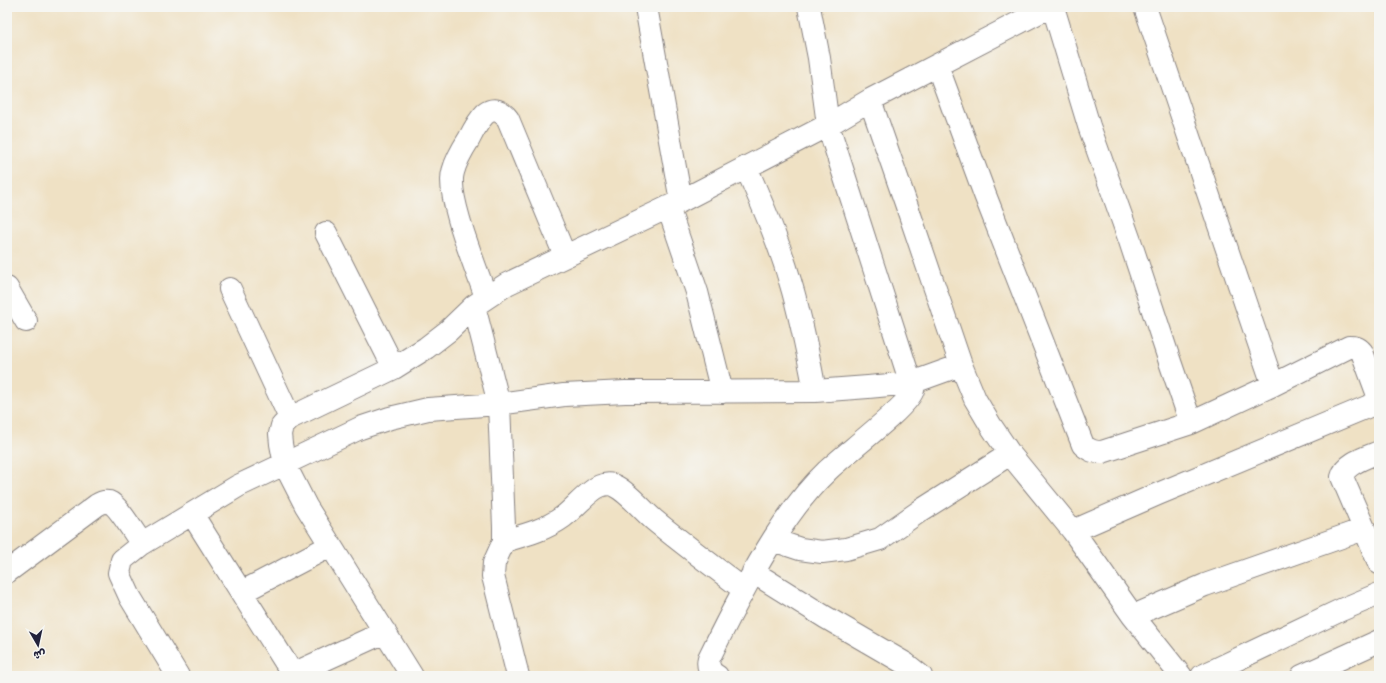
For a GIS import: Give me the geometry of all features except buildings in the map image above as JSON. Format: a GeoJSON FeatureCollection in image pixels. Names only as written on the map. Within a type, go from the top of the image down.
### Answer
{"type":"FeatureCollection","features":[{"type":"Feature","properties":{"kind":"street"},"geometry":{"type":"LineString","coordinates":[[646,7],[674,204],[722,392]]}},
{"type":"Feature","properties":{"kind":"street"},"geometry":{"type":"LineString","coordinates":[[717,676],[709,670],[709,658],[748,580],[792,509],[827,470],[909,399],[913,390],[860,229],[828,125],[819,58],[809,7]]}},
{"type":"Feature","properties":{"kind":"street"},"geometry":{"type":"LineString","coordinates":[[412,676],[306,506],[285,465],[280,434],[282,426],[290,418],[394,368],[426,348],[442,336],[480,302],[513,281],[674,204],[828,125],[870,100],[936,65],[1025,13],[1049,7]]}},
{"type":"Feature","properties":{"kind":"street"},"geometry":{"type":"LineString","coordinates":[[1053,7],[1089,126],[1130,241],[1191,422]]}},
{"type":"Feature","properties":{"kind":"street"},"geometry":{"type":"LineString","coordinates":[[1145,7],[1274,385]]}},
{"type":"Feature","properties":{"kind":"street"},"geometry":{"type":"LineString","coordinates":[[936,65],[985,195],[1083,445],[1089,450],[1102,452],[1191,422],[1274,385],[1349,347],[1356,347],[1362,352],[1379,398]]}},
{"type":"Feature","properties":{"kind":"street"},"geometry":{"type":"LineString","coordinates":[[870,100],[961,365],[975,399],[1010,454],[1073,532],[1133,616],[1181,676]]}},
{"type":"Feature","properties":{"kind":"street"},"geometry":{"type":"LineString","coordinates":[[518,676],[493,576],[494,563],[504,541],[499,404],[480,302],[458,216],[452,185],[452,173],[457,160],[481,118],[488,112],[496,110],[503,112],[508,119],[565,256]]}},
{"type":"Feature","properties":{"kind":"street"},"geometry":{"type":"LineString","coordinates":[[746,167],[771,226],[790,281],[802,328],[815,391]]}},
{"type":"Feature","properties":{"kind":"street"},"geometry":{"type":"LineString","coordinates":[[326,232],[394,368]]}},
{"type":"Feature","properties":{"kind":"street"},"geometry":{"type":"LineString","coordinates":[[7,288],[26,321]]}},
{"type":"Feature","properties":{"kind":"street"},"geometry":{"type":"LineString","coordinates":[[230,290],[290,418]]}},
{"type":"Feature","properties":{"kind":"street"},"geometry":{"type":"LineString","coordinates":[[178,676],[130,597],[118,573],[122,560],[142,544],[238,486],[285,465],[360,428],[390,418],[428,409],[499,404],[572,395],[625,392],[815,391],[911,383],[961,365]]}},
{"type":"Feature","properties":{"kind":"street"},"geometry":{"type":"LineString","coordinates":[[1073,532],[1158,494],[1379,402]]}},
{"type":"Feature","properties":{"kind":"street"},"geometry":{"type":"LineString","coordinates":[[1133,616],[1204,585],[1373,545],[1342,476],[1343,471],[1348,466],[1379,452]]}},
{"type":"Feature","properties":{"kind":"street"},"geometry":{"type":"LineString","coordinates":[[773,540],[800,549],[822,552],[846,549],[880,539],[920,511],[1010,454]]}},
{"type":"Feature","properties":{"kind":"street"},"geometry":{"type":"LineString","coordinates":[[504,541],[531,534],[549,526],[596,488],[608,484],[614,485],[696,554],[825,617],[906,664],[921,676]]}},
{"type":"Feature","properties":{"kind":"street"},"geometry":{"type":"LineString","coordinates":[[7,572],[96,505],[102,503],[108,502],[113,505],[142,544]]}},
{"type":"Feature","properties":{"kind":"street"},"geometry":{"type":"LineString","coordinates":[[192,514],[293,675],[384,632]]}},
{"type":"Feature","properties":{"kind":"street"},"geometry":{"type":"LineString","coordinates":[[242,592],[330,546]]}},
{"type":"Feature","properties":{"kind":"street"},"geometry":{"type":"LineString","coordinates":[[1202,676],[1340,610],[1379,594]]}},
{"type":"Feature","properties":{"kind":"street"},"geometry":{"type":"LineString","coordinates":[[1302,676],[1379,641]]}}]}
